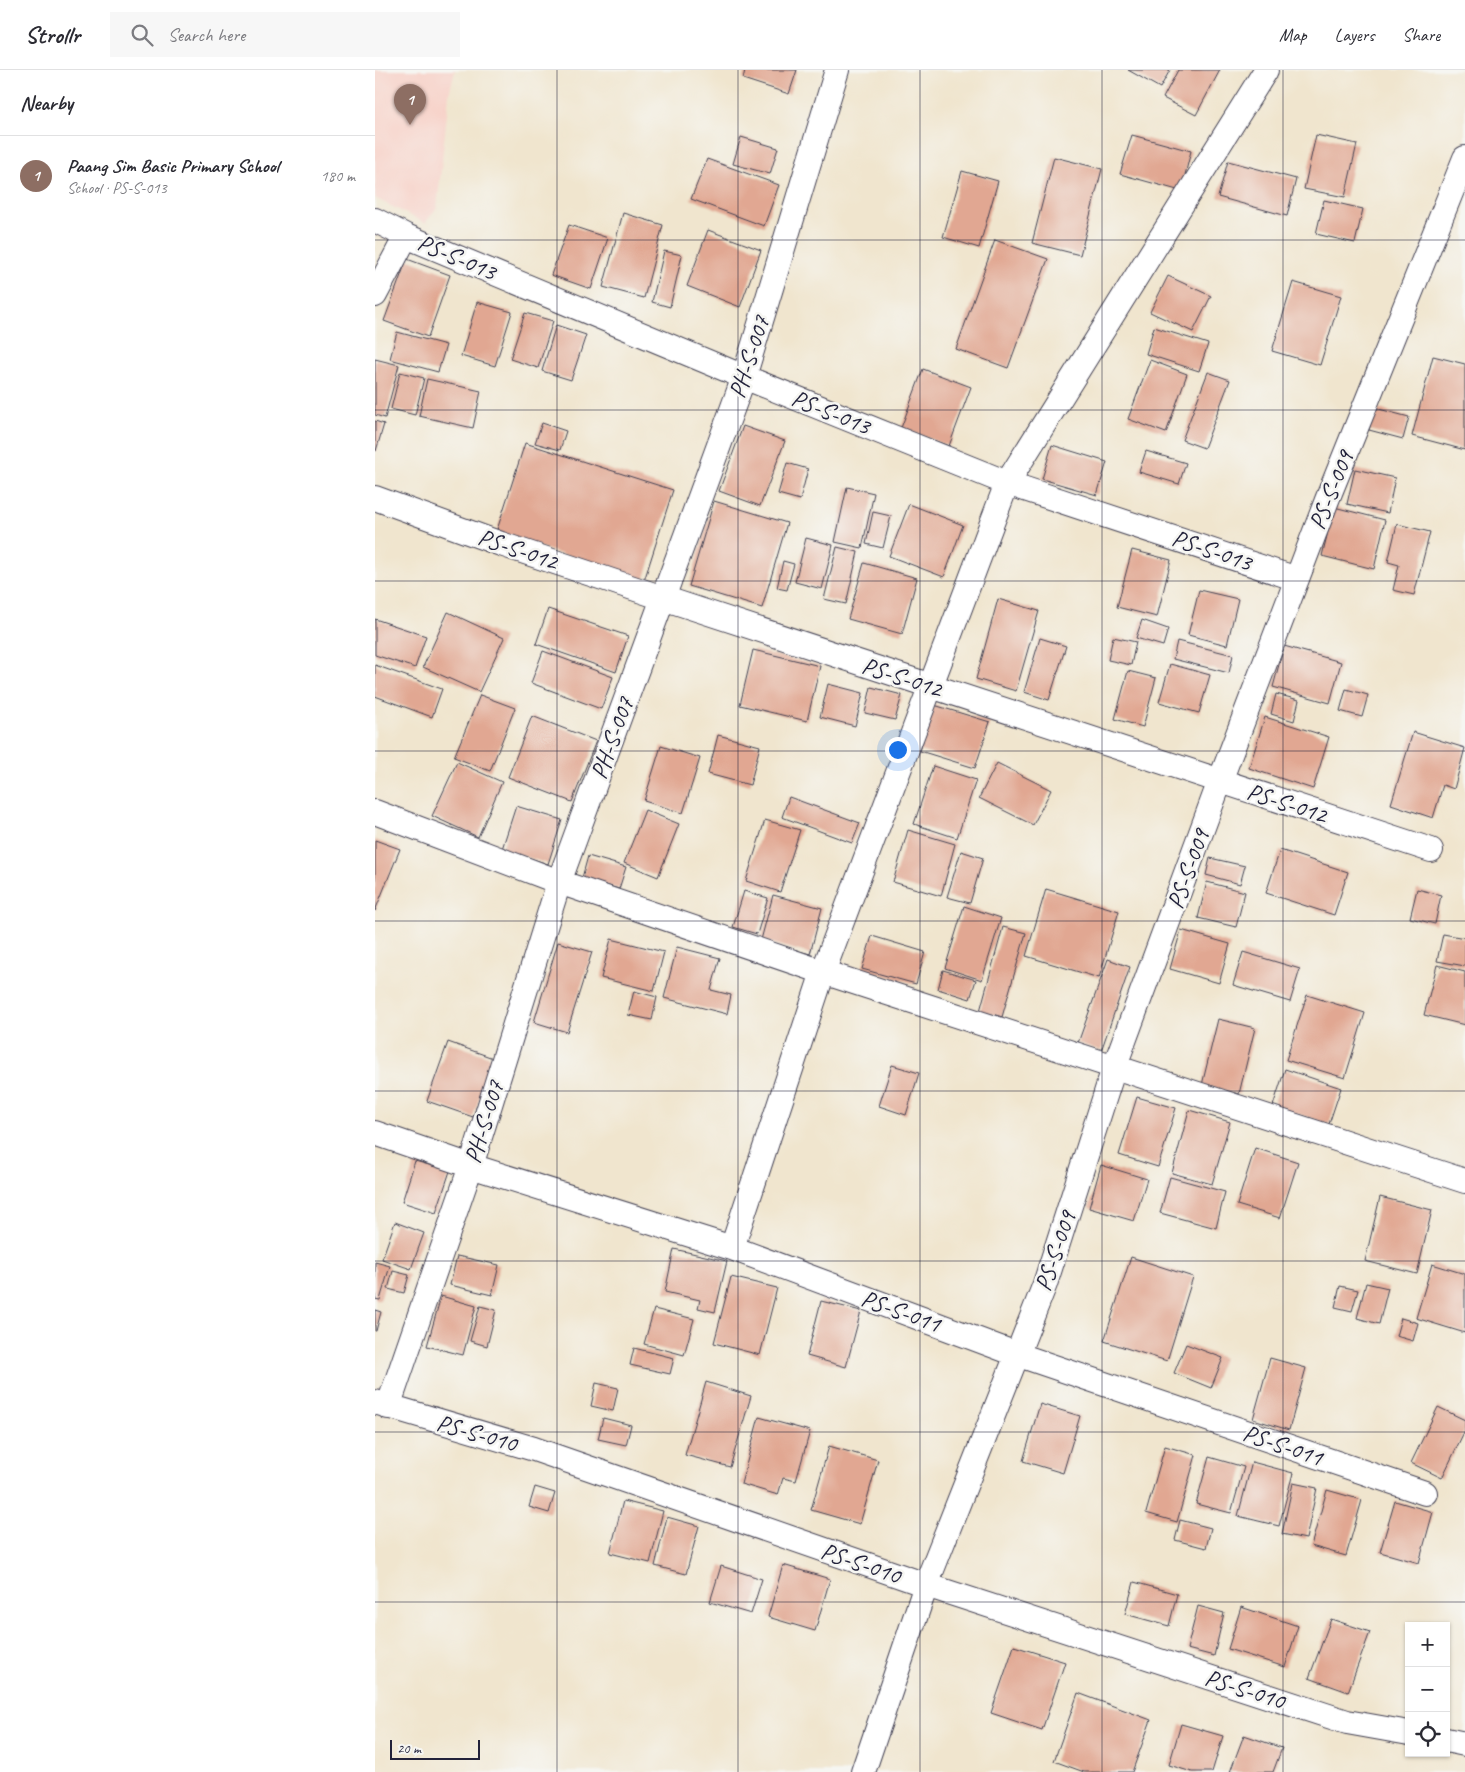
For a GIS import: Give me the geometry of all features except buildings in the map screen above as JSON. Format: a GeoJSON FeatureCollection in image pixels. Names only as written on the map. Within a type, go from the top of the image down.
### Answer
{"type":"FeatureCollection","features":[{"type":"Feature","properties":{"kind":"street","name":"PH-S-007"},"geometry":{"type":"LineString","coordinates":[[382,1404],[471,1166],[559,882],[744,377],[837,70]]}},
{"type":"Feature","properties":{"kind":"street"},"geometry":{"type":"LineString","coordinates":[[732,1248],[823,972],[1007,483],[1266,70]]}},
{"type":"Feature","properties":{"kind":"street","name":"PS-S-009"},"geometry":{"type":"LineString","coordinates":[[863,1772],[926,1585],[1045,1284],[1114,1068],[1220,781],[1297,578],[1465,158]]}},
{"type":"Feature","properties":{"kind":"street","name":"PS-S-013"},"geometry":{"type":"LineString","coordinates":[[375,220],[406,236],[744,377],[1007,483],[1297,578]]}},
{"type":"Feature","properties":{"kind":"street"},"geometry":{"type":"LineString","coordinates":[[375,295],[406,236]]}},
{"type":"Feature","properties":{"kind":"street","name":"PS-S-012"},"geometry":{"type":"LineString","coordinates":[[375,498],[501,544],[1431,850]]}},
{"type":"Feature","properties":{"kind":"street"},"geometry":{"type":"LineString","coordinates":[[375,812],[559,882],[823,972],[1465,1181]]}},
{"type":"Feature","properties":{"kind":"street","name":"PS-S-011"},"geometry":{"type":"LineString","coordinates":[[375,1133],[471,1166],[732,1248],[1016,1354],[1425,1493]]}},
{"type":"Feature","properties":{"kind":"street","name":"PS-S-010"},"geometry":{"type":"LineString","coordinates":[[382,1404],[534,1449],[926,1585],[1347,1722],[1405,1732]]}},
{"type":"Feature","properties":{"kind":"street"},"geometry":{"type":"LineString","coordinates":[[1450,1741],[1465,1744]]}},
{"type":"Feature","properties":{"kind":"shaded area"},"geometry":{"type":"Polygon","coordinates":[[[375,70],[455,70],[449,94],[437,208],[425,223],[375,198],[375,70]]]}},
{"type":"Feature","properties":{"kind":"place","name":"Paang Sim Basic Primary School"},"geometry":{"type":"Point","coordinates":[410,125]}}]}
